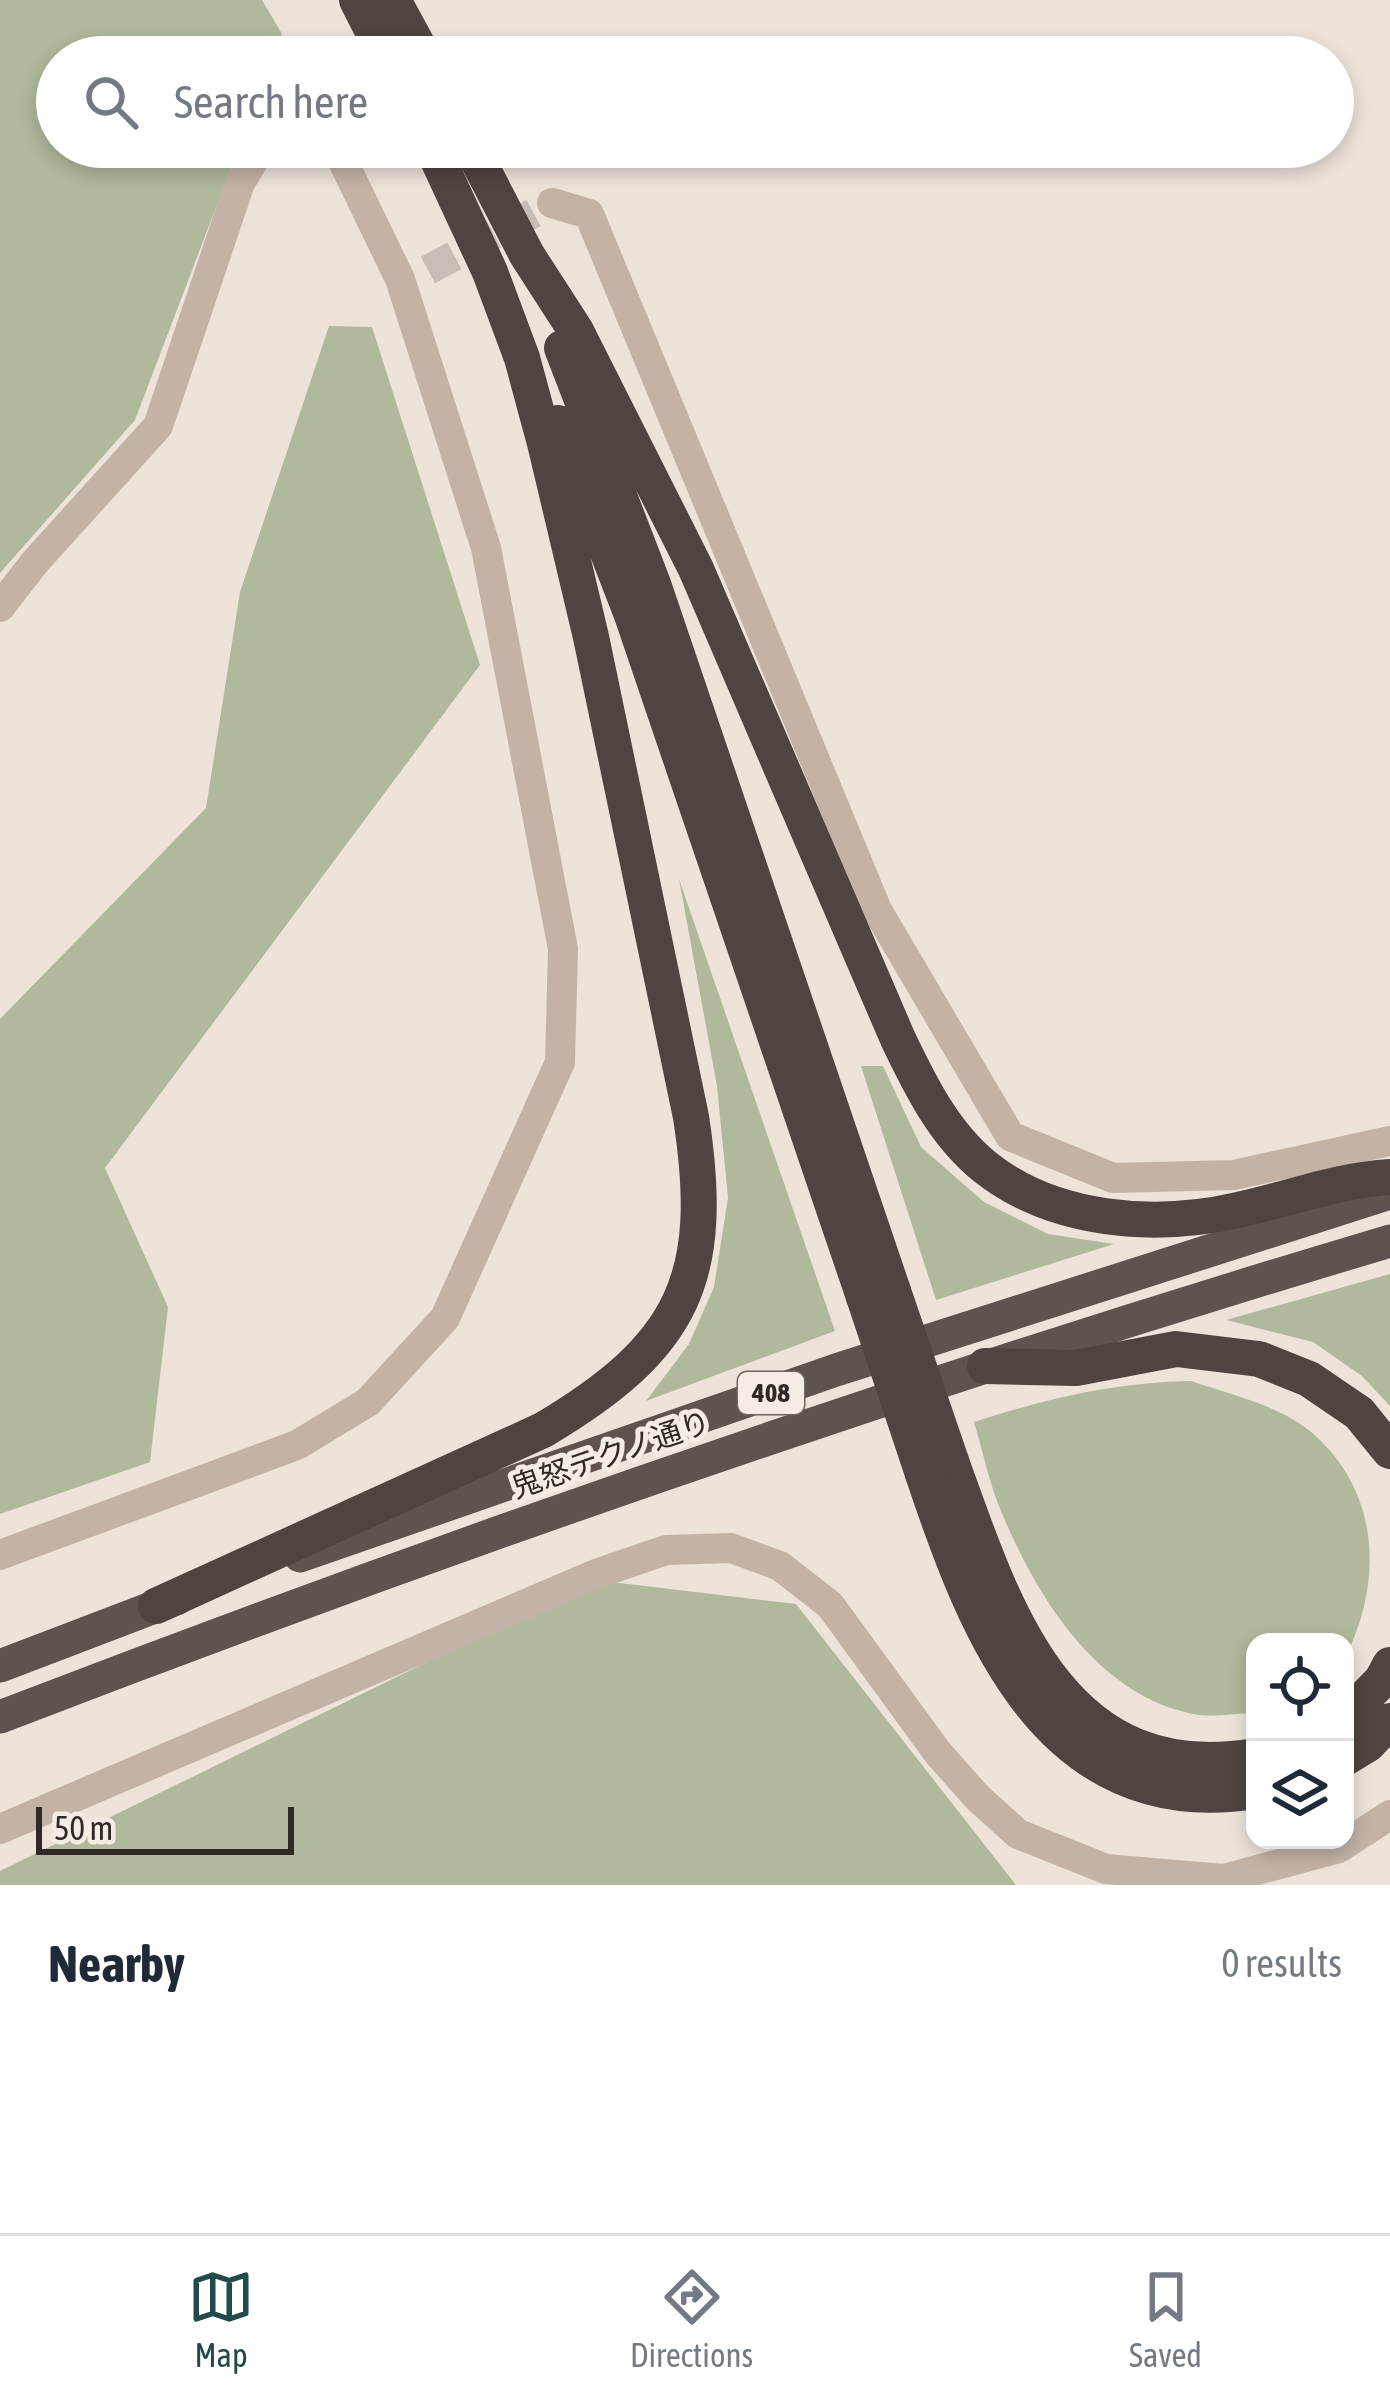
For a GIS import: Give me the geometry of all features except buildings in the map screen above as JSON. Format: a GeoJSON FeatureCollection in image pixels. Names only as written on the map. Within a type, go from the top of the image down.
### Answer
{"type":"FeatureCollection","features":[{"type":"Feature","properties":{"kind":"highway"},"geometry":{"type":"LineString","coordinates":[[357,0],[375,36]]}},
{"type":"Feature","properties":{"kind":"highway"},"geometry":{"type":"LineString","coordinates":[[393,0],[413,36]]}},
{"type":"Feature","properties":{"kind":"highway"},"geometry":{"type":"LineString","coordinates":[[156,1606],[543,1430],[597,1398],[643,1358],[672,1318],[692,1274],[701,1183],[691,1117],[591,637],[522,358],[490,272],[442,168]]}},
{"type":"Feature","properties":{"kind":"highway"},"geometry":{"type":"LineString","coordinates":[[482,168],[527,255],[576,331],[696,569],[922,1089],[949,1129],[983,1166],[1022,1192],[1070,1209],[1160,1221],[1234,1211],[1361,1178],[1390,1177]]}},
{"type":"Feature","properties":{"kind":"highway"},"geometry":{"type":"LineString","coordinates":[[527,255],[653,584],[937,1467],[1011,1619],[1063,1693],[1098,1725],[1131,1743],[1171,1756],[1222,1762],[1246,1758]]}},
{"type":"Feature","properties":{"kind":"highway"},"geometry":{"type":"LineString","coordinates":[[522,358],[566,439],[879,1294]]}},
{"type":"Feature","properties":{"kind":"highway","name":"鬼怒テクノ通り"},"geometry":{"type":"LineString","coordinates":[[0,1666],[156,1606],[836,1370],[1390,1193]]}},
{"type":"Feature","properties":{"kind":"highway","name":"鬼怒テクノ通り"},"geometry":{"type":"LineString","coordinates":[[0,1717],[491,1533],[985,1366],[1390,1241]]}},
{"type":"Feature","properties":{"kind":"highway"},"geometry":{"type":"LineString","coordinates":[[985,1366],[1076,1368],[1176,1349],[1259,1359],[1309,1379],[1359,1413],[1390,1451]]}},
{"type":"Feature","properties":{"kind":"highway"},"geometry":{"type":"LineString","coordinates":[[937,1467],[956,1574],[981,1629],[1039,1716],[1074,1749],[1118,1777],[1164,1790],[1220,1797],[1246,1793]]}},
{"type":"Feature","properties":{"kind":"highway"},"geometry":{"type":"LineString","coordinates":[[1354,1709],[1390,1666]]}},
{"type":"Feature","properties":{"kind":"highway"},"geometry":{"type":"LineString","coordinates":[[1354,1753],[1390,1721]]}},
{"type":"Feature","properties":{"kind":"street"},"geometry":{"type":"LineString","coordinates":[[0,607],[158,426],[239,183],[249,168]]}},
{"type":"Feature","properties":{"kind":"street"},"geometry":{"type":"LineString","coordinates":[[0,1555],[297,1445],[368,1402],[445,1318],[560,1062],[563,950],[486,548],[414,274],[349,168]]}},
{"type":"Feature","properties":{"kind":"street"},"geometry":{"type":"LineString","coordinates":[[552,202],[589,214],[877,910],[1010,1136],[1113,1178],[1234,1175],[1390,1141]]}},
{"type":"Feature","properties":{"kind":"street"},"geometry":{"type":"LineString","coordinates":[[0,1829],[596,1574],[666,1550],[731,1548],[780,1566],[830,1605],[938,1753],[1018,1834],[1106,1869],[1224,1879],[1339,1848],[1390,1815]]}},
{"type":"Feature","properties":{"kind":"green space"},"geometry":{"type":"Polygon","coordinates":[[[0,0],[262,0],[281,36],[36,36],[36,168],[231,168],[135,420],[0,573],[0,0]]]}},
{"type":"Feature","properties":{"kind":"green space"},"geometry":{"type":"Polygon","coordinates":[[[329,326],[372,327],[480,665],[105,1168],[168,1307],[150,1462],[0,1514],[0,1019],[206,808],[240,592],[329,326]]]}},
{"type":"Feature","properties":{"kind":"green space"},"geometry":{"type":"Polygon","coordinates":[[[679,879],[835,1331],[646,1401],[689,1344],[714,1287],[728,1198],[717,1086],[679,879]]]}},
{"type":"Feature","properties":{"kind":"green space"},"geometry":{"type":"Polygon","coordinates":[[[861,1066],[883,1066],[921,1147],[984,1202],[1048,1234],[1114,1244],[936,1300],[861,1066]]]}},
{"type":"Feature","properties":{"kind":"green space"},"geometry":{"type":"Polygon","coordinates":[[[1390,1274],[1390,1406],[1362,1376],[1313,1342],[1226,1320],[1390,1274]]]}},
{"type":"Feature","properties":{"kind":"green space"},"geometry":{"type":"Polygon","coordinates":[[[1191,1381],[1297,1422],[1333,1454],[1362,1508],[1370,1567],[1354,1637],[1354,1633],[1246,1633],[1246,1714],[1199,1715],[1163,1705],[1101,1666],[1053,1609],[997,1500],[974,1422],[1081,1393],[1191,1381]]]}},
{"type":"Feature","properties":{"kind":"green space"},"geometry":{"type":"Polygon","coordinates":[[[595,1580],[796,1604],[1016,1885],[0,1885],[0,1871],[595,1580]]]}},
{"type":"Feature","properties":{"kind":"tunnel"},"geometry":{"type":"LineString","coordinates":[[428,270],[552,203]]}}]}
